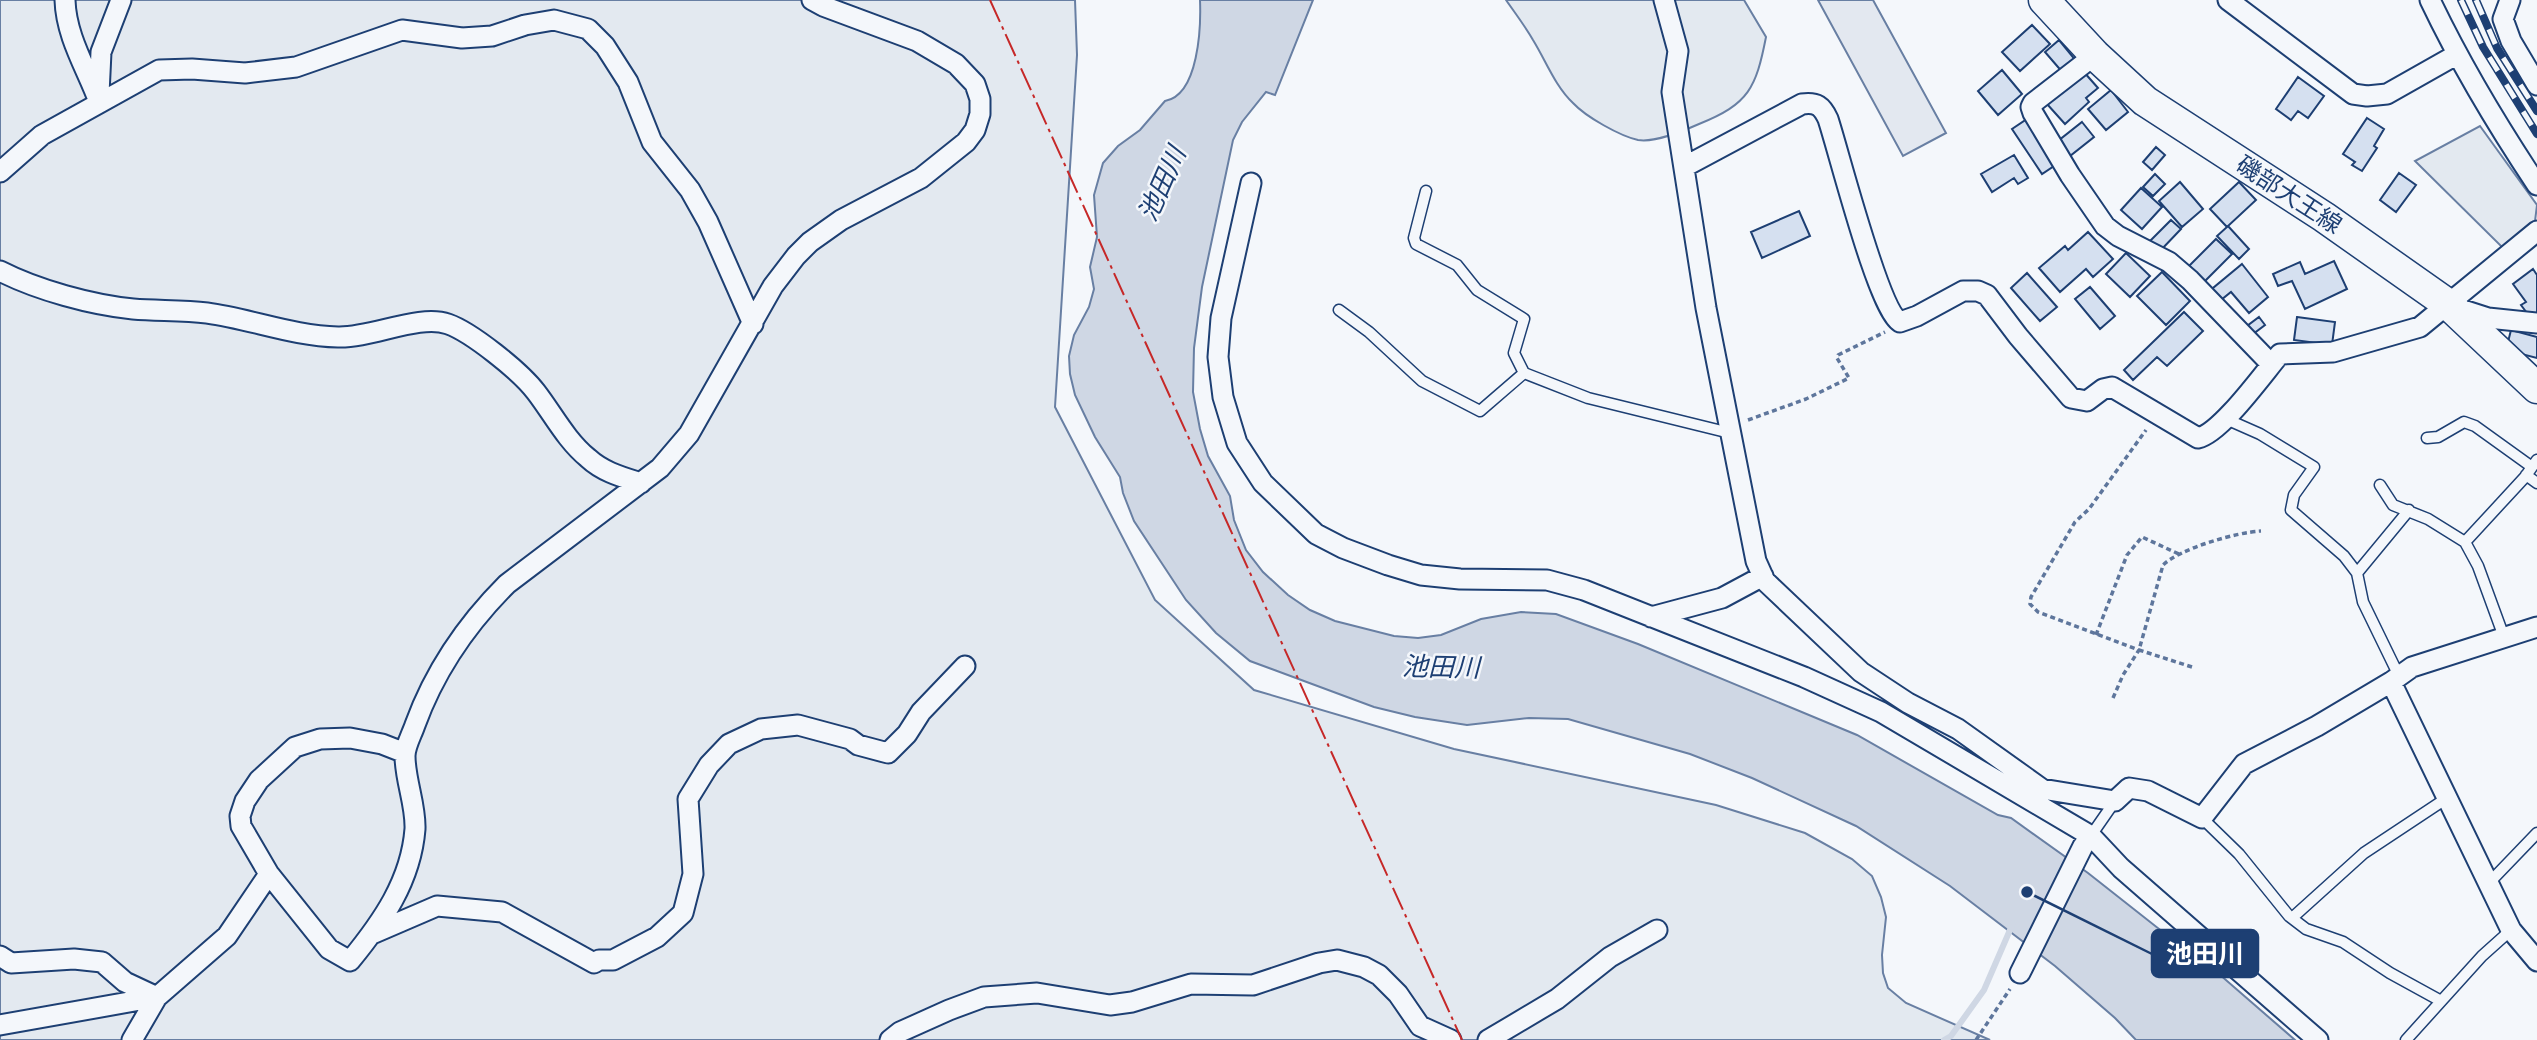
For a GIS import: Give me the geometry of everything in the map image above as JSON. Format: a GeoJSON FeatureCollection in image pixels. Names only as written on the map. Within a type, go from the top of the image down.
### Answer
{"type":"FeatureCollection","features":[{"type":"Feature","properties":{"kind":"main road","name":"磯部大王線"},"geometry":{"type":"LineString","coordinates":[[2045,0],[2095,55],[2145,101],[2325,217],[2449,305],[2537,388]]}},
{"type":"Feature","properties":{"kind":"street"},"geometry":{"type":"LineString","coordinates":[[65,0],[73,43],[99,102]]}},
{"type":"Feature","properties":{"kind":"street"},"geometry":{"type":"LineString","coordinates":[[99,102],[101,52],[121,0]]}},
{"type":"Feature","properties":{"kind":"street"},"geometry":{"type":"LineString","coordinates":[[405,753],[382,744],[350,738],[320,739],[295,747],[276,761],[259,780],[245,801],[240,816],[241,826],[270,874],[329,949],[350,961],[372,934],[399,892],[415,828],[405,753],[426,695],[459,639],[488,604],[530,565],[660,468],[689,434],[773,286],[810,242],[841,220],[920,178],[966,142],[975,130],[980,114],[980,99],[975,83],[956,64],[917,41],[812,0]]}},
{"type":"Feature","properties":{"kind":"street"},"geometry":{"type":"LineString","coordinates":[[1664,0],[1678,51],[1672,92],[1706,309],[1756,561],[1763,576],[1786,601],[1861,672],[1908,703],[1958,729],[2042,789],[2115,801],[2129,788],[2148,791],[2202,818],[2244,764],[2317,726],[2412,667],[2537,627]]}},
{"type":"Feature","properties":{"kind":"street"},"geometry":{"type":"LineString","coordinates":[[2228,0],[2353,94],[2387,94],[2456,55]]}},
{"type":"Feature","properties":{"kind":"street"},"geometry":{"type":"LineString","coordinates":[[2430,0],[2456,55],[2499,129],[2537,185]]}},
{"type":"Feature","properties":{"kind":"street"},"geometry":{"type":"LineString","coordinates":[[2510,0],[2503,19],[2511,41],[2537,85]]}},
{"type":"Feature","properties":{"kind":"street"},"geometry":{"type":"LineString","coordinates":[[0,172],[42,135],[159,70],[192,69],[244,73],[296,67],[402,30],[462,37],[492,36],[525,25],[554,20],[588,29],[605,46],[628,82],[652,142],[690,190],[708,222],[753,324]]}},
{"type":"Feature","properties":{"kind":"street"},"geometry":{"type":"LineString","coordinates":[[2095,55],[2033,103],[2033,114],[2105,226],[2118,236],[2169,262],[2271,364]]}},
{"type":"Feature","properties":{"kind":"street"},"geometry":{"type":"LineString","coordinates":[[1684,167],[1802,103],[1811,102],[1823,108],[1876,279],[1893,317],[1900,321],[1917,316],[1963,291],[1978,291],[1987,295],[2071,398],[2087,401],[2103,389],[2112,387],[2198,438],[2205,437],[2226,419],[2280,354],[2333,352],[2420,327],[2537,232]]}},
{"type":"Feature","properties":{"kind":"street"},"geometry":{"type":"LineString","coordinates":[[1251,183],[1221,317],[1218,357],[1223,397],[1237,443],[1264,483],[1316,534],[1343,548],[1421,575],[1547,580],[1584,590],[1804,677],[1881,712],[2087,841],[2122,868],[2318,1040]]}},
{"type":"Feature","properties":{"kind":"street"},"geometry":{"type":"LineString","coordinates":[[0,271],[43,288],[96,302],[130,308],[208,313],[295,332],[338,337],[366,335],[429,320],[446,323],[458,328],[499,357],[526,380],[554,420],[589,459],[608,472],[641,483]]}},
{"type":"Feature","properties":{"kind":"street"},"geometry":{"type":"LineString","coordinates":[[2449,305],[2488,318],[2537,323]]}},
{"type":"Feature","properties":{"kind":"street"},"geometry":{"type":"LineString","coordinates":[[1651,617],[1722,598],[1763,576]]}},
{"type":"Feature","properties":{"kind":"street"},"geometry":{"type":"LineString","coordinates":[[372,934],[437,906],[502,912],[594,963],[599,960],[613,960],[657,937],[683,913],[693,873],[688,799],[709,765],[729,744],[761,729],[798,725],[888,753],[907,734],[921,712],[965,666]]}},
{"type":"Feature","properties":{"kind":"street"},"geometry":{"type":"LineString","coordinates":[[2395,679],[2447,798],[2511,930],[2537,961]]}},
{"type":"Feature","properties":{"kind":"street"},"geometry":{"type":"LineString","coordinates":[[2020,973],[2087,841]]}},
{"type":"Feature","properties":{"kind":"street"},"geometry":{"type":"LineString","coordinates":[[132,1040],[157,997],[227,936],[270,874]]}},
{"type":"Feature","properties":{"kind":"street"},"geometry":{"type":"LineString","coordinates":[[1488,1040],[1557,999],[1610,957],[1657,930]]}},
{"type":"Feature","properties":{"kind":"street"},"geometry":{"type":"LineString","coordinates":[[0,956],[11,962],[75,959],[102,962],[125,982],[157,997]]}},
{"type":"Feature","properties":{"kind":"street"},"geometry":{"type":"LineString","coordinates":[[890,1040],[900,1032],[948,1010],[984,997],[1037,993],[1110,1005],[1132,1002],[1191,984],[1253,985],[1319,963],[1337,960],[1364,967],[1379,975],[1398,994],[1420,1026],[1451,1040]]}},
{"type":"Feature","properties":{"kind":"street"},"geometry":{"type":"LineString","coordinates":[[0,1025],[157,997]]}},
{"type":"Feature","properties":{"kind":"lane"},"geometry":{"type":"LineString","coordinates":[[1426,191],[1414,238],[1416,244],[1457,265],[1477,290],[1524,318],[1514,353],[1524,373],[1588,398],[1730,430]]}},
{"type":"Feature","properties":{"kind":"lane"},"geometry":{"type":"LineString","coordinates":[[1339,310],[1369,332],[1422,381],[1480,411],[1524,373]]}},
{"type":"Feature","properties":{"kind":"lane"},"geometry":{"type":"LineString","coordinates":[[2226,419],[2260,434],[2314,467],[2294,495],[2291,510],[2344,556],[2357,573],[2363,602],[2395,679]]}},
{"type":"Feature","properties":{"kind":"lane"},"geometry":{"type":"LineString","coordinates":[[2427,438],[2438,437],[2464,422],[2475,426],[2532,467],[2537,483]]}},
{"type":"Feature","properties":{"kind":"lane"},"geometry":{"type":"LineString","coordinates":[[2465,542],[2532,467]]}},
{"type":"Feature","properties":{"kind":"lane"},"geometry":{"type":"LineString","coordinates":[[2380,485],[2393,505],[2428,519],[2465,542],[2478,566],[2504,637]]}},
{"type":"Feature","properties":{"kind":"lane"},"geometry":{"type":"LineString","coordinates":[[2357,573],[2409,510]]}},
{"type":"Feature","properties":{"kind":"lane"},"geometry":{"type":"LineString","coordinates":[[2292,918],[2364,853],[2447,798]]}},
{"type":"Feature","properties":{"kind":"lane"},"geometry":{"type":"LineString","coordinates":[[2087,841],[2115,801]]}},
{"type":"Feature","properties":{"kind":"lane"},"geometry":{"type":"LineString","coordinates":[[2202,818],[2239,854],[2292,918],[2306,929],[2343,942],[2390,973],[2441,1001]]}},
{"type":"Feature","properties":{"kind":"lane"},"geometry":{"type":"LineString","coordinates":[[2488,884],[2537,833]]}},
{"type":"Feature","properties":{"kind":"lane"},"geometry":{"type":"LineString","coordinates":[[2406,1040],[2482,956],[2511,930]]}},
{"type":"Feature","properties":{"kind":"path"},"geometry":{"type":"LineString","coordinates":[[1730,430],[1849,378],[1837,358],[1841,352],[1886,332],[1900,321]]}},
{"type":"Feature","properties":{"kind":"path"},"geometry":{"type":"LineString","coordinates":[[2158,415],[2088,509],[2075,522],[2031,597],[2030,604],[2038,612],[2096,635],[2192,667]]}},
{"type":"Feature","properties":{"kind":"path"},"geometry":{"type":"LineString","coordinates":[[2113,698],[2123,675],[2139,650],[2163,565],[2181,555],[2236,534],[2261,531]]}},
{"type":"Feature","properties":{"kind":"path"},"geometry":{"type":"LineString","coordinates":[[2096,635],[2127,555],[2142,537],[2181,555]]}},
{"type":"Feature","properties":{"kind":"path"},"geometry":{"type":"LineString","coordinates":[[1976,1040],[2020,973]]}},
{"type":"Feature","properties":{"kind":"shaded area"},"geometry":{"type":"Polygon","coordinates":[[[0,0],[1075,0],[1077,55],[1055,407],[1155,600],[1254,690],[1454,749],[1716,805],[1805,833],[1852,859],[1872,876],[1886,917],[1882,955],[1883,973],[1888,988],[1906,1003],[1990,1040],[0,1040],[0,0]]]}},
{"type":"Feature","properties":{"kind":"shaded area"},"geometry":{"type":"Polygon","coordinates":[[[1506,0],[1744,0],[1766,37],[1754,82],[1740,101],[1716,117],[1677,133],[1652,140],[1638,140],[1595,120],[1567,96],[1506,0]]]}},
{"type":"Feature","properties":{"kind":"shaded area"},"geometry":{"type":"Polygon","coordinates":[[[1818,0],[1873,0],[1946,133],[1903,156],[1818,0]]]}},
{"type":"Feature","properties":{"kind":"shaded area"},"geometry":{"type":"Polygon","coordinates":[[[2480,126],[2537,205],[2535,221],[2503,248],[2415,161],[2480,126]]]}},
{"type":"Feature","properties":{"kind":"water"},"geometry":{"type":"Polygon","coordinates":[[[1200,0],[1313,0],[1275,95],[1266,92],[1242,122],[1233,140],[1202,287],[1194,348],[1193,392],[1208,456],[1230,496],[1234,520],[1246,550],[1263,572],[1288,595],[1310,610],[1335,621],[1394,636],[1418,638],[1441,635],[1481,619],[1521,612],[1556,614],[1638,644],[1857,735],[1998,815],[2011,818],[2088,873],[2173,940],[2196,954],[2295,1040],[2136,1040],[2055,966],[1950,886],[1856,826],[1752,778],[1690,754],[1568,719],[1529,718],[1467,725],[1374,707],[1250,661],[1216,633],[1186,600],[1134,521],[1120,477],[1095,437],[1075,395],[1069,356],[1074,335],[1089,307],[1094,289],[1090,267],[1097,237],[1094,195],[1103,163],[1118,146],[1140,130],[1165,101],[1176,96],[1185,86],[1196,58],[1200,0]]]}},
{"type":"Feature","properties":{"kind":"building"},"geometry":{"type":"Polygon","coordinates":[[[2032,25],[2050,44],[2020,71],[2002,52],[2032,25]]]}},
{"type":"Feature","properties":{"kind":"building"},"geometry":{"type":"Polygon","coordinates":[[[2059,40],[2077,62],[2064,74],[2045,52],[2059,40]]]}},
{"type":"Feature","properties":{"kind":"building"},"geometry":{"type":"Polygon","coordinates":[[[2002,70],[2022,94],[1998,115],[1978,91],[2002,70]]]}},
{"type":"Feature","properties":{"kind":"building"},"geometry":{"type":"Polygon","coordinates":[[[2083,71],[2098,88],[2086,98],[2089,102],[2065,124],[2047,104],[2083,71]]]}},
{"type":"Feature","properties":{"kind":"building"},"geometry":{"type":"Polygon","coordinates":[[[2298,77],[2324,96],[2308,118],[2298,111],[2291,120],[2276,109],[2298,77]]]}},
{"type":"Feature","properties":{"kind":"building"},"geometry":{"type":"Polygon","coordinates":[[[2111,90],[2128,112],[2106,130],[2088,109],[2111,90]]]}},
{"type":"Feature","properties":{"kind":"building"},"geometry":{"type":"Polygon","coordinates":[[[2030,117],[2060,162],[2042,174],[2012,129],[2030,117]]]}},
{"type":"Feature","properties":{"kind":"building"},"geometry":{"type":"Polygon","coordinates":[[[2367,118],[2384,129],[2374,146],[2377,148],[2362,171],[2352,165],[2355,162],[2343,154],[2367,118]]]}},
{"type":"Feature","properties":{"kind":"building"},"geometry":{"type":"Polygon","coordinates":[[[2082,122],[2094,137],[2070,156],[2058,141],[2082,122]]]}},
{"type":"Feature","properties":{"kind":"building"},"geometry":{"type":"Polygon","coordinates":[[[2156,147],[2165,155],[2152,170],[2143,162],[2156,147]]]}},
{"type":"Feature","properties":{"kind":"building"},"geometry":{"type":"Polygon","coordinates":[[[2014,155],[2028,178],[2018,184],[2014,178],[1992,192],[1981,174],[2014,155]]]}},
{"type":"Feature","properties":{"kind":"building"},"geometry":{"type":"Polygon","coordinates":[[[2399,173],[2416,185],[2396,212],[2380,200],[2399,173]]]}},
{"type":"Feature","properties":{"kind":"building"},"geometry":{"type":"Polygon","coordinates":[[[2155,174],[2165,184],[2153,196],[2143,187],[2155,174]]]}},
{"type":"Feature","properties":{"kind":"building"},"geometry":{"type":"Polygon","coordinates":[[[2180,182],[2203,209],[2182,227],[2159,201],[2180,182]]]}},
{"type":"Feature","properties":{"kind":"building"},"geometry":{"type":"Polygon","coordinates":[[[2239,182],[2256,200],[2228,226],[2249,249],[2239,259],[2217,236],[2227,227],[2210,209],[2239,182]]]}},
{"type":"Feature","properties":{"kind":"building"},"geometry":{"type":"Polygon","coordinates":[[[2141,188],[2162,207],[2142,229],[2121,210],[2141,188]]]}},
{"type":"Feature","properties":{"kind":"building"},"geometry":{"type":"Polygon","coordinates":[[[1799,211],[1810,236],[1762,258],[1751,232],[1799,211]]]}},
{"type":"Feature","properties":{"kind":"building"},"geometry":{"type":"Polygon","coordinates":[[[2171,220],[2181,229],[2160,251],[2150,241],[2171,220]]]}},
{"type":"Feature","properties":{"kind":"building"},"geometry":{"type":"Polygon","coordinates":[[[2088,232],[2113,259],[2093,277],[2086,269],[2060,292],[2039,268],[2065,246],[2068,250],[2088,232]]]}},
{"type":"Feature","properties":{"kind":"building"},"geometry":{"type":"Polygon","coordinates":[[[2216,239],[2232,254],[2205,281],[2189,266],[2216,239]]]}},
{"type":"Feature","properties":{"kind":"building"},"geometry":{"type":"Polygon","coordinates":[[[2126,253],[2150,276],[2130,297],[2106,274],[2126,253]]]}},
{"type":"Feature","properties":{"kind":"building"},"geometry":{"type":"Polygon","coordinates":[[[2334,261],[2347,289],[2305,309],[2292,281],[2278,286],[2273,274],[2300,262],[2305,274],[2334,261]]]}},
{"type":"Feature","properties":{"kind":"building"},"geometry":{"type":"Polygon","coordinates":[[[2242,264],[2268,297],[2249,313],[2231,292],[2216,304],[2207,293],[2242,264]]]}},
{"type":"Feature","properties":{"kind":"building"},"geometry":{"type":"Polygon","coordinates":[[[2533,269],[2537,275],[2537,313],[2530,317],[2521,305],[2526,302],[2513,284],[2533,269]]]}},
{"type":"Feature","properties":{"kind":"building"},"geometry":{"type":"Polygon","coordinates":[[[2162,272],[2190,301],[2166,325],[2137,296],[2162,272]]]}},
{"type":"Feature","properties":{"kind":"building"},"geometry":{"type":"Polygon","coordinates":[[[2027,273],[2057,307],[2040,321],[2011,288],[2027,273]]]}},
{"type":"Feature","properties":{"kind":"building"},"geometry":{"type":"Polygon","coordinates":[[[2090,287],[2115,316],[2100,329],[2075,299],[2090,287]]]}},
{"type":"Feature","properties":{"kind":"building"},"geometry":{"type":"Polygon","coordinates":[[[2184,312],[2203,331],[2167,366],[2157,357],[2133,380],[2124,370],[2184,312]]]}},
{"type":"Feature","properties":{"kind":"building"},"geometry":{"type":"Polygon","coordinates":[[[2259,317],[2265,325],[2249,337],[2243,329],[2259,317]]]}},
{"type":"Feature","properties":{"kind":"building"},"geometry":{"type":"Polygon","coordinates":[[[2297,317],[2335,322],[2332,345],[2294,340],[2297,317]]]}},
{"type":"Feature","properties":{"kind":"building"},"geometry":{"type":"Polygon","coordinates":[[[2511,330],[2537,337],[2537,358],[2506,350],[2511,330]]]}},
{"type":"Feature","properties":{"kind":"waterway"},"geometry":{"type":"LineString","coordinates":[[1944,1040],[1951,1036],[1984,990],[2013,923]]}},
{"type":"Feature","properties":{"kind":"railway"},"geometry":{"type":"LineString","coordinates":[[2461,0],[2483,47],[2537,134]]}},
{"type":"Feature","properties":{"kind":"railway"},"geometry":{"type":"LineString","coordinates":[[2476,0],[2497,48],[2537,111]]}},
{"type":"Feature","properties":{"kind":"power"},"geometry":{"type":"LineString","coordinates":[[990,0],[1462,1040]]}},
{"type":"Feature","properties":{"kind":"place","name":"池田川"},"geometry":{"type":"Point","coordinates":[2027,892]}}]}
